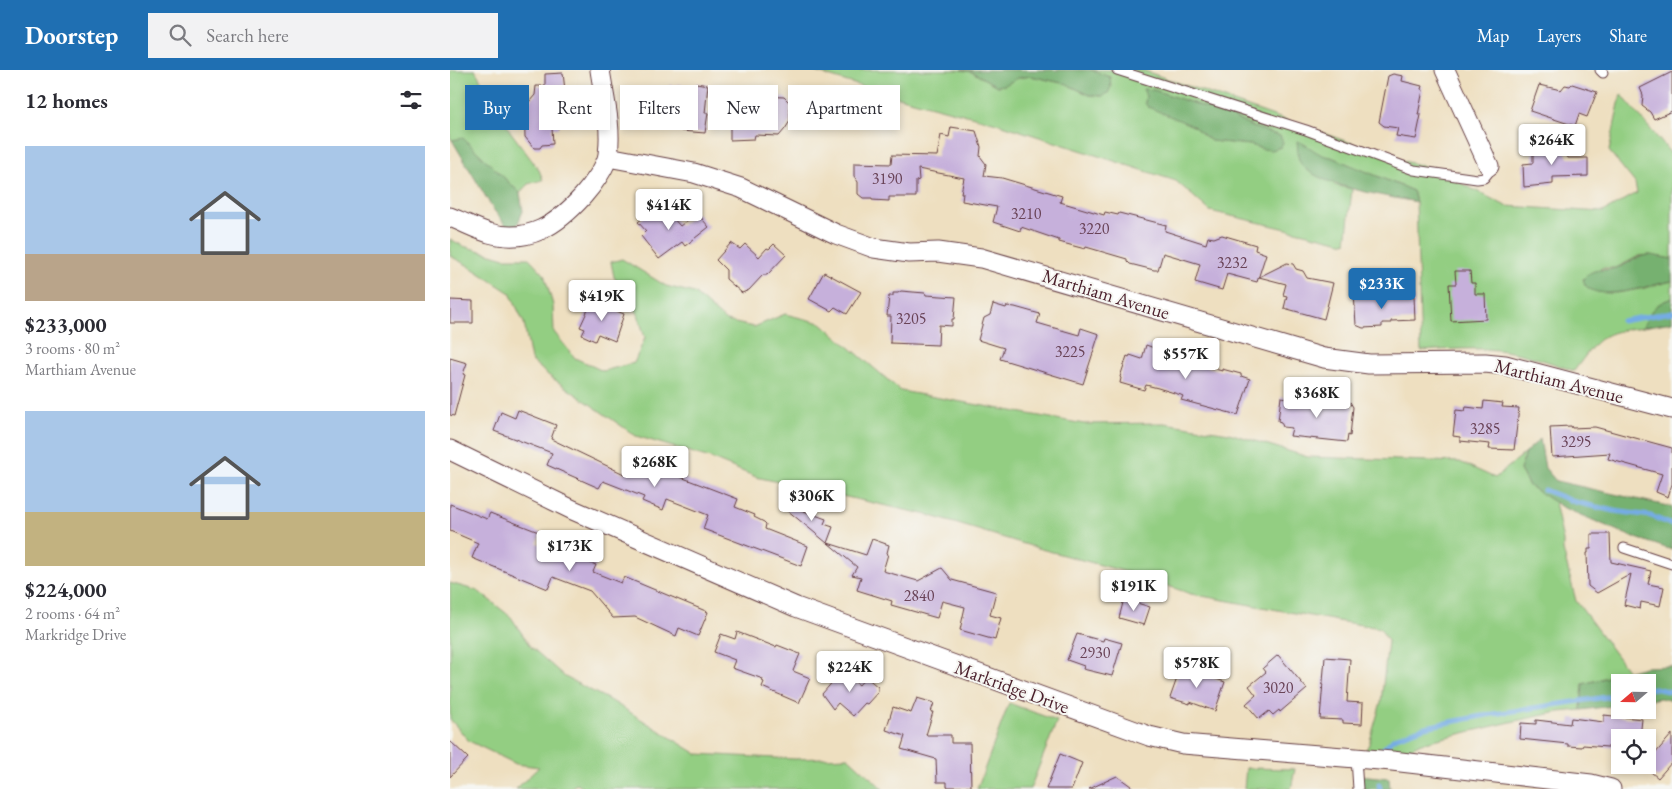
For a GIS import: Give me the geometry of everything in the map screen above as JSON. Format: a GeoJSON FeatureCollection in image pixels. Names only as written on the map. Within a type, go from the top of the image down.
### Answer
{"type":"FeatureCollection","features":[{"type":"Feature","properties":{"kind":"street"},"geometry":{"type":"LineString","coordinates":[[450,217],[488,233],[527,236],[541,230],[571,210],[588,190],[608,157],[608,120],[600,70]]}},
{"type":"Feature","properties":{"kind":"street"},"geometry":{"type":"LineString","coordinates":[[1445,70],[1489,166]]}},
{"type":"Feature","properties":{"kind":"street","name":"Marthiam Avenue"},"geometry":{"type":"LineString","coordinates":[[608,157],[694,173],[742,188],[836,234],[874,248],[909,253],[960,254],[990,260],[1324,358],[1369,364],[1485,363],[1505,365],[1672,409]]}},
{"type":"Feature","properties":{"kind":"street","name":"Markridge Drive"},"geometry":{"type":"LineString","coordinates":[[450,450],[572,510],[796,607],[1148,736],[1183,744],[1356,758],[1592,784],[1611,789]]}},
{"type":"Feature","properties":{"kind":"lane"},"geometry":{"type":"LineString","coordinates":[[1117,70],[1306,130],[1414,170],[1477,180],[1484,178],[1488,173],[1489,166]]}},
{"type":"Feature","properties":{"kind":"lane"},"geometry":{"type":"LineString","coordinates":[[1624,548],[1672,564]]}},
{"type":"Feature","properties":{"kind":"lane"},"geometry":{"type":"LineString","coordinates":[[1356,758],[1358,789]]}},
{"type":"Feature","properties":{"kind":"green space"},"geometry":{"type":"Polygon","coordinates":[[[475,70],[484,85],[465,85],[465,130],[509,130],[539,170],[543,180],[528,184],[520,193],[463,139],[452,140],[450,138],[450,71],[475,70]]]}},
{"type":"Feature","properties":{"kind":"green space"},"geometry":{"type":"Polygon","coordinates":[[[809,70],[961,70],[972,72],[997,86],[1005,85],[1018,78],[1031,76],[1066,84],[1090,95],[1102,96],[1108,93],[1110,77],[1091,70],[1142,70],[1400,160],[1431,168],[1506,206],[1603,212],[1637,193],[1635,183],[1609,151],[1621,94],[1672,155],[1672,259],[1650,255],[1639,256],[1616,268],[1601,268],[1597,292],[1617,293],[1672,281],[1672,298],[1654,308],[1643,327],[1617,331],[1602,338],[1574,371],[1529,356],[1507,351],[1468,349],[1421,351],[1416,202],[1413,191],[1331,157],[1322,156],[1314,151],[1335,185],[1352,189],[1346,243],[1210,211],[1176,181],[993,122],[900,97],[900,85],[857,85],[809,70]],[[1154,90],[1146,96],[1145,103],[1193,126],[1211,141],[1251,145],[1262,149],[1280,136],[1250,126],[1231,116],[1154,90]]]}},
{"type":"Feature","properties":{"kind":"green space"},"geometry":{"type":"Polygon","coordinates":[[[961,70],[1091,70],[1110,77],[1111,87],[1108,93],[1102,96],[1090,95],[1066,84],[1031,76],[1018,78],[1005,85],[997,86],[972,72],[961,70]]]}},
{"type":"Feature","properties":{"kind":"green space"},"geometry":{"type":"Polygon","coordinates":[[[1143,89],[1154,90],[1231,116],[1250,126],[1280,136],[1283,142],[1281,147],[1272,150],[1251,145],[1211,141],[1193,126],[1148,107],[1145,103],[1146,96],[1143,89]]]}},
{"type":"Feature","properties":{"kind":"green space"},"geometry":{"type":"Polygon","coordinates":[[[463,138],[520,193],[523,211],[516,228],[507,227],[493,209],[452,140],[463,138]]]}},
{"type":"Feature","properties":{"kind":"green space"},"geometry":{"type":"Polygon","coordinates":[[[1297,141],[1322,155],[1413,191],[1416,202],[1351,188],[1318,176],[1306,169],[1299,160],[1297,141]]]}},
{"type":"Feature","properties":{"kind":"green space"},"geometry":{"type":"Polygon","coordinates":[[[450,239],[463,246],[505,258],[529,258],[544,274],[553,305],[554,332],[575,358],[603,371],[634,363],[645,338],[638,314],[614,277],[611,262],[622,259],[666,286],[694,293],[726,321],[754,327],[785,314],[821,323],[901,391],[1084,424],[1164,423],[1229,433],[1308,457],[1460,462],[1495,478],[1525,453],[1520,470],[1529,486],[1555,502],[1563,550],[1576,601],[1628,671],[1611,674],[1611,676],[1583,684],[1581,710],[1559,712],[1515,721],[1421,743],[1396,756],[1364,753],[1369,744],[1381,702],[1388,641],[1380,628],[1191,594],[1134,574],[1041,549],[928,515],[756,477],[710,458],[636,436],[548,375],[531,360],[524,323],[510,293],[450,256],[450,239]]]}},
{"type":"Feature","properties":{"kind":"green space"},"geometry":{"type":"Polygon","coordinates":[[[1650,255],[1672,259],[1672,281],[1615,293],[1593,291],[1585,284],[1583,279],[1591,272],[1616,268],[1640,257],[1650,255]]]}},
{"type":"Feature","properties":{"kind":"green space"},"geometry":{"type":"Polygon","coordinates":[[[1672,298],[1672,322],[1643,327],[1654,308],[1672,298]]]}},
{"type":"Feature","properties":{"kind":"green space"},"geometry":{"type":"Polygon","coordinates":[[[1540,439],[1545,468],[1556,481],[1672,507],[1672,550],[1630,536],[1562,507],[1529,486],[1520,470],[1525,453],[1540,439]]]}},
{"type":"Feature","properties":{"kind":"green space"},"geometry":{"type":"Polygon","coordinates":[[[450,583],[478,591],[511,617],[530,646],[565,677],[615,703],[697,754],[795,759],[848,757],[883,789],[585,789],[577,784],[568,789],[516,789],[539,767],[516,764],[469,741],[450,719],[450,583]]]}},
{"type":"Feature","properties":{"kind":"green space"},"geometry":{"type":"Polygon","coordinates":[[[1672,666],[1672,701],[1656,699],[1656,674],[1619,674],[1645,667],[1672,666]]]}},
{"type":"Feature","properties":{"kind":"green space"},"geometry":{"type":"Polygon","coordinates":[[[1611,676],[1611,706],[1581,710],[1583,684],[1611,676]]]}},
{"type":"Feature","properties":{"kind":"green space"},"geometry":{"type":"Polygon","coordinates":[[[1009,703],[1057,721],[1030,789],[977,789],[1009,703]]]}},
{"type":"Feature","properties":{"kind":"green space"},"geometry":{"type":"Polygon","coordinates":[[[1246,768],[1295,769],[1291,789],[1244,789],[1246,768]]]}},
{"type":"Feature","properties":{"kind":"green space"},"geometry":{"type":"Polygon","coordinates":[[[1358,775],[1389,778],[1390,789],[1363,789],[1358,775]]]}},
{"type":"Feature","properties":{"kind":"building"},"geometry":{"type":"Polygon","coordinates":[[[1672,72],[1672,111],[1654,119],[1650,112],[1642,106],[1643,95],[1640,88],[1672,72]]]}},
{"type":"Feature","properties":{"kind":"building"},"geometry":{"type":"Polygon","coordinates":[[[563,73],[564,85],[545,85],[545,74],[563,73]]]}},
{"type":"Feature","properties":{"kind":"building"},"geometry":{"type":"Polygon","coordinates":[[[1393,74],[1403,76],[1402,81],[1422,86],[1421,89],[1423,90],[1418,115],[1421,115],[1416,139],[1396,136],[1398,128],[1384,126],[1379,122],[1388,76],[1393,74]]]}},
{"type":"Feature","properties":{"kind":"building"},"geometry":{"type":"Polygon","coordinates":[[[696,83],[708,85],[705,113],[708,113],[705,133],[681,131],[698,130],[698,85],[696,85],[696,83]]]}},
{"type":"Feature","properties":{"kind":"building"},"geometry":{"type":"Polygon","coordinates":[[[1572,84],[1597,92],[1587,117],[1579,114],[1575,126],[1530,111],[1539,85],[1561,90],[1565,85],[1570,86],[1572,84]]]}},
{"type":"Feature","properties":{"kind":"building"},"geometry":{"type":"Polygon","coordinates":[[[536,86],[539,86],[539,130],[552,130],[553,144],[542,145],[540,148],[534,148],[525,137],[525,130],[529,130],[529,102],[535,95],[536,86]]]}},
{"type":"Feature","properties":{"kind":"building"},"geometry":{"type":"Polygon","coordinates":[[[778,97],[784,97],[788,101],[788,124],[779,136],[755,135],[754,139],[730,140],[730,130],[778,130],[778,97]]]}},
{"type":"Feature","properties":{"kind":"building"},"geometry":{"type":"Polygon","coordinates":[[[951,127],[976,131],[981,147],[980,156],[986,164],[984,176],[1002,178],[1062,196],[1060,202],[1104,215],[1105,212],[1118,215],[1119,213],[1166,225],[1165,231],[1206,244],[1208,237],[1214,238],[1222,235],[1256,245],[1255,250],[1266,254],[1257,282],[1227,274],[1222,290],[1195,282],[1200,264],[1163,253],[1158,270],[1154,270],[1130,264],[1127,259],[1086,247],[1085,249],[1059,242],[1059,240],[1021,227],[1020,231],[993,222],[997,207],[962,201],[963,193],[961,193],[964,178],[918,169],[919,180],[916,181],[916,197],[889,197],[889,201],[863,198],[858,194],[858,182],[854,176],[854,163],[891,164],[892,155],[937,156],[941,135],[949,137],[951,127]]]}},
{"type":"Feature","properties":{"kind":"building"},"geometry":{"type":"Polygon","coordinates":[[[1546,144],[1557,144],[1564,147],[1568,158],[1588,158],[1588,176],[1553,177],[1553,184],[1524,187],[1523,164],[1533,163],[1533,146],[1546,146],[1546,144]]]}},
{"type":"Feature","properties":{"kind":"building"},"geometry":{"type":"Polygon","coordinates":[[[656,207],[664,208],[680,226],[697,213],[709,227],[685,246],[682,242],[659,259],[641,236],[646,231],[638,222],[656,207]]]}},
{"type":"Feature","properties":{"kind":"building"},"geometry":{"type":"Polygon","coordinates":[[[731,243],[740,249],[745,244],[759,257],[767,248],[769,249],[774,244],[786,255],[767,275],[763,275],[749,290],[742,293],[726,279],[726,270],[716,260],[731,243]]]}},
{"type":"Feature","properties":{"kind":"building"},"geometry":{"type":"Polygon","coordinates":[[[1287,263],[1293,264],[1296,269],[1303,271],[1307,278],[1333,283],[1324,319],[1284,308],[1287,296],[1283,295],[1286,284],[1259,277],[1287,263]]]}},
{"type":"Feature","properties":{"kind":"building"},"geometry":{"type":"Polygon","coordinates":[[[1455,271],[1470,271],[1471,283],[1475,283],[1475,294],[1485,294],[1486,319],[1451,321],[1449,284],[1456,284],[1455,271]]]}},
{"type":"Feature","properties":{"kind":"building"},"geometry":{"type":"Polygon","coordinates":[[[824,272],[861,292],[847,314],[835,307],[831,311],[809,299],[824,272]]]}},
{"type":"Feature","properties":{"kind":"building"},"geometry":{"type":"Polygon","coordinates":[[[901,291],[956,297],[952,326],[939,325],[938,345],[890,343],[891,316],[887,316],[889,296],[893,296],[893,293],[901,291]]]}},
{"type":"Feature","properties":{"kind":"building"},"geometry":{"type":"Polygon","coordinates":[[[1354,292],[1370,292],[1370,295],[1378,294],[1378,297],[1414,296],[1415,320],[1391,321],[1391,323],[1382,323],[1382,327],[1363,328],[1356,325],[1354,292]]]}},
{"type":"Feature","properties":{"kind":"building"},"geometry":{"type":"Polygon","coordinates":[[[450,300],[473,301],[473,323],[450,323],[450,300]]]}},
{"type":"Feature","properties":{"kind":"building"},"geometry":{"type":"Polygon","coordinates":[[[592,301],[624,314],[615,341],[598,334],[595,341],[582,335],[585,329],[580,327],[592,301]]]}},
{"type":"Feature","properties":{"kind":"building"},"geometry":{"type":"Polygon","coordinates":[[[993,304],[1006,308],[1007,306],[1015,307],[1040,314],[1037,323],[1079,335],[1081,328],[1099,334],[1083,384],[1000,359],[1004,348],[978,340],[984,318],[990,315],[993,304]]]}},
{"type":"Feature","properties":{"kind":"building"},"geometry":{"type":"Polygon","coordinates":[[[1146,345],[1173,355],[1173,357],[1222,371],[1222,369],[1241,374],[1241,376],[1250,379],[1238,415],[1181,400],[1183,396],[1158,388],[1146,385],[1144,390],[1120,383],[1120,377],[1127,356],[1129,357],[1130,355],[1142,359],[1146,345]]]}},
{"type":"Feature","properties":{"kind":"building"},"geometry":{"type":"Polygon","coordinates":[[[450,358],[467,363],[454,416],[450,415],[450,358]]]}},
{"type":"Feature","properties":{"kind":"building"},"geometry":{"type":"Polygon","coordinates":[[[1293,390],[1296,399],[1350,402],[1353,407],[1350,436],[1348,435],[1347,442],[1290,436],[1292,428],[1283,427],[1281,422],[1278,421],[1281,397],[1288,398],[1293,390]]]}},
{"type":"Feature","properties":{"kind":"building"},"geometry":{"type":"Polygon","coordinates":[[[1484,401],[1503,403],[1502,407],[1519,408],[1514,450],[1489,449],[1490,444],[1460,441],[1460,437],[1453,436],[1456,410],[1465,411],[1466,407],[1483,409],[1484,401]]]}},
{"type":"Feature","properties":{"kind":"building"},"geometry":{"type":"Polygon","coordinates":[[[518,410],[556,425],[551,439],[624,474],[631,458],[738,499],[735,507],[755,515],[754,517],[766,524],[765,529],[808,546],[801,566],[703,529],[708,515],[667,499],[663,510],[642,501],[644,497],[603,481],[599,488],[547,465],[552,453],[494,431],[501,412],[515,418],[518,410]]]}},
{"type":"Feature","properties":{"kind":"building"},"geometry":{"type":"Polygon","coordinates":[[[1571,426],[1572,428],[1595,427],[1672,448],[1672,484],[1668,497],[1656,492],[1662,474],[1608,459],[1610,453],[1552,457],[1550,427],[1571,426]]]}},
{"type":"Feature","properties":{"kind":"building"},"geometry":{"type":"Polygon","coordinates":[[[782,503],[826,519],[824,524],[833,527],[827,543],[781,505],[782,503]]]}},
{"type":"Feature","properties":{"kind":"building"},"geometry":{"type":"Polygon","coordinates":[[[450,504],[487,519],[490,513],[541,533],[537,543],[596,565],[593,572],[621,583],[624,577],[708,612],[698,636],[679,628],[676,636],[635,617],[613,618],[590,591],[553,577],[548,589],[472,558],[478,543],[450,531],[450,504]]]}},
{"type":"Feature","properties":{"kind":"building"},"geometry":{"type":"Polygon","coordinates":[[[1591,534],[1610,534],[1611,562],[1651,571],[1648,584],[1664,587],[1660,606],[1641,602],[1640,609],[1624,605],[1631,574],[1597,593],[1588,586],[1587,553],[1588,549],[1591,549],[1591,534]]]}},
{"type":"Feature","properties":{"kind":"building"},"geometry":{"type":"Polygon","coordinates":[[[872,539],[889,545],[883,571],[918,581],[942,568],[952,580],[996,592],[990,615],[1001,618],[995,640],[960,630],[965,607],[942,601],[937,618],[891,605],[892,601],[857,590],[861,577],[852,575],[857,567],[828,543],[866,555],[872,539]]]}},
{"type":"Feature","properties":{"kind":"building"},"geometry":{"type":"Polygon","coordinates":[[[1124,599],[1150,607],[1144,625],[1119,618],[1124,599]]]}},
{"type":"Feature","properties":{"kind":"building"},"geometry":{"type":"Polygon","coordinates":[[[737,632],[800,654],[793,671],[810,678],[799,703],[762,687],[763,679],[732,668],[735,660],[714,652],[721,634],[735,639],[737,632]]]}},
{"type":"Feature","properties":{"kind":"building"},"geometry":{"type":"Polygon","coordinates":[[[1077,634],[1103,641],[1104,638],[1122,643],[1112,676],[1083,669],[1084,666],[1067,660],[1077,634]]]}},
{"type":"Feature","properties":{"kind":"building"},"geometry":{"type":"Polygon","coordinates":[[[1278,655],[1307,689],[1280,712],[1279,710],[1273,715],[1269,711],[1259,719],[1246,704],[1256,695],[1249,686],[1266,672],[1263,668],[1278,655]]]}},
{"type":"Feature","properties":{"kind":"building"},"geometry":{"type":"Polygon","coordinates":[[[1325,657],[1350,659],[1347,702],[1363,703],[1362,724],[1343,723],[1343,720],[1320,719],[1325,657]]]}},
{"type":"Feature","properties":{"kind":"building"},"geometry":{"type":"Polygon","coordinates":[[[1181,667],[1225,682],[1215,711],[1190,702],[1190,704],[1170,698],[1181,667]]]}},
{"type":"Feature","properties":{"kind":"building"},"geometry":{"type":"Polygon","coordinates":[[[842,671],[859,685],[866,677],[878,687],[878,692],[853,716],[838,703],[833,709],[822,694],[842,671]]]}},
{"type":"Feature","properties":{"kind":"building"},"geometry":{"type":"Polygon","coordinates":[[[917,698],[934,703],[926,735],[951,735],[951,743],[970,743],[971,787],[947,787],[947,782],[937,782],[936,759],[901,749],[905,736],[886,730],[893,707],[911,713],[917,698]]]}},
{"type":"Feature","properties":{"kind":"building"},"geometry":{"type":"Polygon","coordinates":[[[1604,715],[1611,716],[1611,719],[1642,719],[1641,729],[1611,729],[1611,747],[1568,746],[1568,744],[1520,739],[1521,723],[1536,724],[1536,720],[1570,724],[1571,718],[1604,722],[1604,715]]]}},
{"type":"Feature","properties":{"kind":"building"},"geometry":{"type":"Polygon","coordinates":[[[1672,734],[1672,762],[1658,778],[1653,774],[1656,774],[1656,753],[1672,734]]]}},
{"type":"Feature","properties":{"kind":"building"},"geometry":{"type":"Polygon","coordinates":[[[450,741],[468,758],[450,777],[450,741]]]}},
{"type":"Feature","properties":{"kind":"building"},"geometry":{"type":"Polygon","coordinates":[[[1060,754],[1082,763],[1072,789],[1046,789],[1060,754]]]}},
{"type":"Feature","properties":{"kind":"building"},"geometry":{"type":"Polygon","coordinates":[[[1117,776],[1135,789],[1089,789],[1117,776]]]}},
{"type":"Feature","properties":{"kind":"waterway"},"geometry":{"type":"LineString","coordinates":[[1622,321],[1672,312]]}},
{"type":"Feature","properties":{"kind":"waterway"},"geometry":{"type":"LineString","coordinates":[[1544,490],[1575,502],[1614,511],[1651,516],[1672,525]]}},
{"type":"Feature","properties":{"kind":"waterway"},"geometry":{"type":"LineString","coordinates":[[1656,688],[1672,692]]}},
{"type":"Feature","properties":{"kind":"waterway"},"geometry":{"type":"LineString","coordinates":[[1383,749],[1394,738],[1425,727],[1487,715],[1611,696]]}},
{"type":"Feature","properties":{"kind":"waterway"},"geometry":{"type":"LineString","coordinates":[[1379,784],[1380,789]]}}]}
